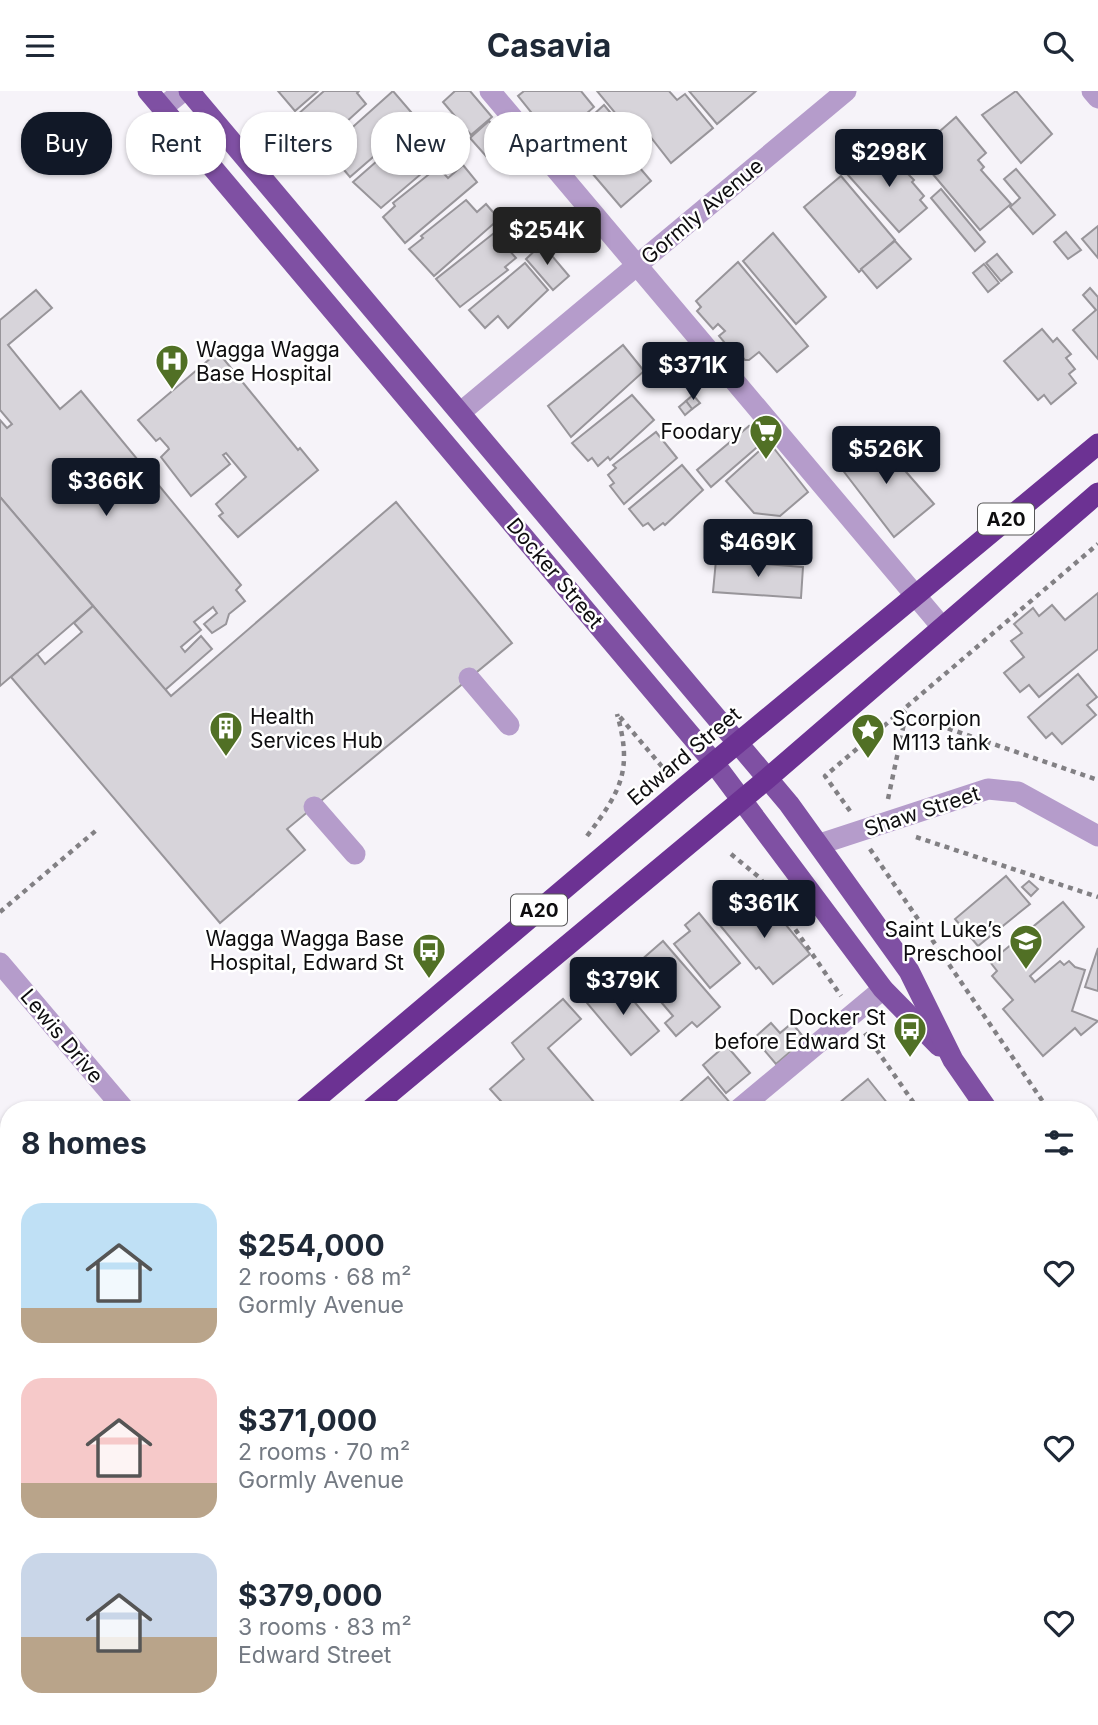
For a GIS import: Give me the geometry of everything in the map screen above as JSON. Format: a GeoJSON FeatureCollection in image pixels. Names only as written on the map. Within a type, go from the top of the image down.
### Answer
{"type":"FeatureCollection","features":[{"type":"Feature","properties":{"kind":"highway","name":"Edward Street"},"geometry":{"type":"LineString","coordinates":[[313,1101],[915,594],[1098,444]]}},
{"type":"Feature","properties":{"kind":"highway","name":"A20"},"geometry":{"type":"LineString","coordinates":[[381,1101],[768,778],[1098,493]]}},
{"type":"Feature","properties":{"kind":"main road","name":"Docker Street"},"geometry":{"type":"LineString","coordinates":[[148,91],[714,763],[883,989],[953,1059]]}},
{"type":"Feature","properties":{"kind":"main road","name":"Docker Street"},"geometry":{"type":"LineString","coordinates":[[189,91],[739,742],[820,844],[909,971],[953,1059],[982,1101]]}},
{"type":"Feature","properties":{"kind":"street"},"geometry":{"type":"LineString","coordinates":[[162,108],[183,91]]}},
{"type":"Feature","properties":{"kind":"street"},"geometry":{"type":"LineString","coordinates":[[490,91],[942,627]]}},
{"type":"Feature","properties":{"kind":"street","name":"Gormly Avenue"},"geometry":{"type":"LineString","coordinates":[[461,412],[846,91]]}},
{"type":"Feature","properties":{"kind":"street"},"geometry":{"type":"LineString","coordinates":[[1092,91],[1098,98]]}},
{"type":"Feature","properties":{"kind":"street"},"geometry":{"type":"LineString","coordinates":[[469,678],[509,725]]}},
{"type":"Feature","properties":{"kind":"street","name":"Shaw Street"},"geometry":{"type":"LineString","coordinates":[[820,844],[988,789],[1018,792],[1098,836]]}},
{"type":"Feature","properties":{"kind":"street"},"geometry":{"type":"LineString","coordinates":[[314,807],[355,854]]}},
{"type":"Feature","properties":{"kind":"street","name":"Lewis Drive"},"geometry":{"type":"LineString","coordinates":[[0,963],[117,1101]]}},
{"type":"Feature","properties":{"kind":"street"},"geometry":{"type":"LineString","coordinates":[[749,1101],[883,989]]}},
{"type":"Feature","properties":{"kind":"path"},"geometry":{"type":"LineString","coordinates":[[874,827],[825,776],[904,712],[1098,544]]}},
{"type":"Feature","properties":{"kind":"path"},"geometry":{"type":"LineString","coordinates":[[904,712],[1098,780]]}},
{"type":"Feature","properties":{"kind":"path"},"geometry":{"type":"LineString","coordinates":[[904,712],[874,827],[873,857],[1042,1101]]}},
{"type":"Feature","properties":{"kind":"path"},"geometry":{"type":"LineString","coordinates":[[587,836],[619,791],[626,764],[625,740],[617,714],[664,769]]}},
{"type":"Feature","properties":{"kind":"path"},"geometry":{"type":"LineString","coordinates":[[0,912],[99,828]]}},
{"type":"Feature","properties":{"kind":"path"},"geometry":{"type":"LineString","coordinates":[[909,835],[1098,897]]}},
{"type":"Feature","properties":{"kind":"path"},"geometry":{"type":"LineString","coordinates":[[873,857],[881,849]]}},
{"type":"Feature","properties":{"kind":"path"},"geometry":{"type":"LineString","coordinates":[[731,854],[760,878],[913,1101]]}},
{"type":"Feature","properties":{"kind":"building"},"geometry":{"type":"Polygon","coordinates":[[[278,91],[318,91],[295,111],[278,91]]]}},
{"type":"Feature","properties":{"kind":"building"},"geometry":{"type":"Polygon","coordinates":[[[324,91],[359,91],[357,93],[366,104],[357,112],[300,112],[324,91]]]}},
{"type":"Feature","properties":{"kind":"building"},"geometry":{"type":"Polygon","coordinates":[[[393,91],[411,112],[371,112],[371,159],[357,171],[357,123],[393,91]]]}},
{"type":"Feature","properties":{"kind":"building"},"geometry":{"type":"Polygon","coordinates":[[[455,91],[470,91],[488,112],[484,112],[484,124],[471,135],[470,112],[451,112],[443,102],[455,91]]]}},
{"type":"Feature","properties":{"kind":"building"},"geometry":{"type":"Polygon","coordinates":[[[524,91],[581,91],[594,107],[588,112],[531,112],[518,96],[524,91]]]}},
{"type":"Feature","properties":{"kind":"building"},"geometry":{"type":"Polygon","coordinates":[[[597,91],[669,91],[677,100],[685,94],[713,128],[671,163],[652,139],[652,112],[614,112],[597,91]]]}},
{"type":"Feature","properties":{"kind":"building"},"geometry":{"type":"Polygon","coordinates":[[[689,91],[756,91],[717,124],[689,91]]]}},
{"type":"Feature","properties":{"kind":"building"},"geometry":{"type":"Polygon","coordinates":[[[1016,91],[1052,134],[1021,163],[982,115],[1016,91]]]}},
{"type":"Feature","properties":{"kind":"building"},"geometry":{"type":"Polygon","coordinates":[[[604,105],[610,112],[596,112],[604,105]]]}},
{"type":"Feature","properties":{"kind":"building"},"geometry":{"type":"Polygon","coordinates":[[[956,117],[986,153],[978,160],[984,167],[981,170],[1011,204],[980,230],[915,153],[956,117]]]}},
{"type":"Feature","properties":{"kind":"building"},"geometry":{"type":"Polygon","coordinates":[[[484,125],[484,154],[470,138],[484,125]]]}},
{"type":"Feature","properties":{"kind":"building"},"geometry":{"type":"Polygon","coordinates":[[[880,146],[914,180],[912,182],[924,196],[920,200],[927,208],[899,232],[848,175],[880,146]]]}},
{"type":"Feature","properties":{"kind":"building"},"geometry":{"type":"Polygon","coordinates":[[[371,166],[371,175],[420,175],[381,208],[353,182],[371,166]]]}},
{"type":"Feature","properties":{"kind":"building"},"geometry":{"type":"Polygon","coordinates":[[[1016,169],[1055,215],[1033,234],[1010,207],[1020,198],[1004,179],[1016,169]]]}},
{"type":"Feature","properties":{"kind":"building"},"geometry":{"type":"Polygon","coordinates":[[[470,174],[477,182],[405,243],[383,217],[395,206],[393,203],[428,175],[445,175],[448,178],[451,175],[470,174]]]}},
{"type":"Feature","properties":{"kind":"building"},"geometry":{"type":"Polygon","coordinates":[[[594,175],[646,175],[651,181],[621,207],[594,175]]]}},
{"type":"Feature","properties":{"kind":"building"},"geometry":{"type":"Polygon","coordinates":[[[841,176],[895,240],[859,272],[804,207],[841,176]]]}},
{"type":"Feature","properties":{"kind":"building"},"geometry":{"type":"Polygon","coordinates":[[[941,189],[985,242],[975,251],[931,198],[941,189]]]}},
{"type":"Feature","properties":{"kind":"building"},"geometry":{"type":"Polygon","coordinates":[[[466,200],[477,212],[486,204],[499,219],[434,276],[409,249],[466,200]]]}},
{"type":"Feature","properties":{"kind":"building"},"geometry":{"type":"Polygon","coordinates":[[[1098,226],[1098,258],[1082,239],[1098,226]]]}},
{"type":"Feature","properties":{"kind":"building"},"geometry":{"type":"Polygon","coordinates":[[[1066,232],[1081,250],[1068,259],[1054,242],[1066,232]]]}},
{"type":"Feature","properties":{"kind":"building"},"geometry":{"type":"Polygon","coordinates":[[[494,233],[516,258],[505,267],[508,270],[460,307],[436,279],[494,233]]]}},
{"type":"Feature","properties":{"kind":"building"},"geometry":{"type":"Polygon","coordinates":[[[773,233],[826,297],[796,324],[743,261],[773,233]]]}},
{"type":"Feature","properties":{"kind":"building"},"geometry":{"type":"Polygon","coordinates":[[[895,241],[911,259],[877,288],[861,269],[895,241]]]}},
{"type":"Feature","properties":{"kind":"building"},"geometry":{"type":"Polygon","coordinates":[[[542,244],[569,276],[553,290],[526,259],[542,244]]]}},
{"type":"Feature","properties":{"kind":"building"},"geometry":{"type":"Polygon","coordinates":[[[997,254],[1012,272],[1001,281],[986,263],[997,254]]]}},
{"type":"Feature","properties":{"kind":"building"},"geometry":{"type":"Polygon","coordinates":[[[738,262],[808,346],[777,372],[759,352],[749,360],[745,360],[738,351],[734,354],[719,336],[725,331],[718,324],[713,329],[697,311],[701,307],[696,301],[738,262]]]}},
{"type":"Feature","properties":{"kind":"building"},"geometry":{"type":"Polygon","coordinates":[[[525,263],[548,290],[508,328],[498,316],[485,328],[469,310],[525,263]]]}},
{"type":"Feature","properties":{"kind":"building"},"geometry":{"type":"Polygon","coordinates":[[[984,264],[999,283],[988,292],[973,273],[984,264]]]}},
{"type":"Feature","properties":{"kind":"building"},"geometry":{"type":"Polygon","coordinates":[[[1090,288],[1098,297],[1098,359],[1073,330],[1096,310],[1083,295],[1090,288]]]}},
{"type":"Feature","properties":{"kind":"building"},"geometry":{"type":"Polygon","coordinates":[[[36,290],[52,308],[8,345],[60,409],[81,391],[241,585],[236,590],[245,601],[229,614],[226,624],[212,633],[204,624],[217,613],[213,607],[194,622],[201,630],[181,647],[185,652],[201,636],[212,649],[165,690],[0,497],[0,420],[7,428],[12,424],[0,410],[0,320],[36,290]]]}},
{"type":"Feature","properties":{"kind":"building"},"geometry":{"type":"Polygon","coordinates":[[[1042,329],[1053,342],[1057,338],[1071,354],[1066,358],[1075,369],[1069,374],[1076,383],[1051,404],[1044,395],[1038,400],[1004,361],[1042,329]]]}},
{"type":"Feature","properties":{"kind":"building"},"geometry":{"type":"Polygon","coordinates":[[[623,345],[644,371],[571,437],[548,406],[623,345]]]}},
{"type":"Feature","properties":{"kind":"building"},"geometry":{"type":"Polygon","coordinates":[[[218,352],[298,450],[300,448],[318,470],[238,537],[219,516],[223,513],[216,504],[246,477],[226,453],[223,455],[230,464],[191,496],[161,457],[168,447],[160,438],[156,441],[138,420],[218,352]]]}},
{"type":"Feature","properties":{"kind":"building"},"geometry":{"type":"Polygon","coordinates":[[[632,395],[654,420],[610,460],[608,457],[598,466],[592,458],[588,461],[572,443],[632,395]]]}},
{"type":"Feature","properties":{"kind":"building"},"geometry":{"type":"Polygon","coordinates":[[[693,395],[700,403],[692,409],[686,401],[693,395]]]}},
{"type":"Feature","properties":{"kind":"building"},"geometry":{"type":"Polygon","coordinates":[[[686,401],[692,409],[685,415],[679,407],[686,401]]]}},
{"type":"Feature","properties":{"kind":"building"},"geometry":{"type":"Polygon","coordinates":[[[749,426],[763,442],[711,487],[697,470],[749,426]]]}},
{"type":"Feature","properties":{"kind":"building"},"geometry":{"type":"Polygon","coordinates":[[[656,432],[677,458],[624,504],[610,486],[614,483],[608,475],[616,468],[613,465],[656,432]]]}},
{"type":"Feature","properties":{"kind":"building"},"geometry":{"type":"Polygon","coordinates":[[[874,435],[934,504],[894,537],[838,464],[874,435]]]}},
{"type":"Feature","properties":{"kind":"building","name":"Foodary"},"geometry":{"type":"Polygon","coordinates":[[[769,442],[808,492],[780,516],[754,513],[726,481],[769,442]]]}},
{"type":"Feature","properties":{"kind":"building"},"geometry":{"type":"Polygon","coordinates":[[[682,465],[703,490],[665,525],[663,523],[654,530],[648,523],[643,526],[629,509],[682,465]]]}},
{"type":"Feature","properties":{"kind":"building"},"geometry":{"type":"Polygon","coordinates":[[[0,497],[93,606],[0,686],[0,497]]]}},
{"type":"Feature","properties":{"kind":"building","name":"Health Services Hub"},"geometry":{"type":"Polygon","coordinates":[[[396,502],[512,643],[287,829],[305,850],[220,923],[11,677],[37,654],[45,664],[82,632],[74,623],[93,606],[171,696],[396,502]]]}},
{"type":"Feature","properties":{"kind":"building"},"geometry":{"type":"Polygon","coordinates":[[[716,560],[803,567],[801,598],[713,592],[716,560]]]}},
{"type":"Feature","properties":{"kind":"building"},"geometry":{"type":"Polygon","coordinates":[[[1098,593],[1098,649],[1039,697],[1029,685],[1020,692],[1004,673],[1024,657],[1011,641],[1022,633],[1014,624],[1033,608],[1039,616],[1052,605],[1065,620],[1098,593]]]}},
{"type":"Feature","properties":{"kind":"building"},"geometry":{"type":"Polygon","coordinates":[[[1078,674],[1097,697],[1087,705],[1096,715],[1062,744],[1052,733],[1046,738],[1028,717],[1078,674]]]}},
{"type":"Feature","properties":{"kind":"building"},"geometry":{"type":"Polygon","coordinates":[[[1006,876],[1030,904],[978,946],[955,919],[1006,876]]]}},
{"type":"Feature","properties":{"kind":"building"},"geometry":{"type":"Polygon","coordinates":[[[1029,881],[1038,889],[1031,896],[1022,887],[1029,881]]]}},
{"type":"Feature","properties":{"kind":"building"},"geometry":{"type":"Polygon","coordinates":[[[744,898],[764,916],[772,908],[810,954],[773,984],[759,967],[756,969],[719,924],[729,915],[727,912],[744,898]]]}},
{"type":"Feature","properties":{"kind":"building"},"geometry":{"type":"Polygon","coordinates":[[[1063,902],[1084,927],[1030,976],[1035,982],[1060,961],[1064,965],[1069,961],[1075,967],[1085,970],[1072,1011],[1098,1021],[1081,1035],[1075,1028],[1043,1056],[1003,1009],[1013,1000],[992,976],[997,971],[990,962],[1063,902]]]}},
{"type":"Feature","properties":{"kind":"building"},"geometry":{"type":"Polygon","coordinates":[[[699,913],[740,963],[710,988],[674,944],[690,931],[685,925],[699,913]]]}},
{"type":"Feature","properties":{"kind":"building"},"geometry":{"type":"Polygon","coordinates":[[[663,941],[720,1007],[697,1027],[692,1022],[676,1036],[665,1023],[673,1016],[632,968],[663,941]]]}},
{"type":"Feature","properties":{"kind":"building"},"geometry":{"type":"Polygon","coordinates":[[[1098,948],[1098,991],[1085,987],[1098,948]]]}},
{"type":"Feature","properties":{"kind":"building"},"geometry":{"type":"Polygon","coordinates":[[[616,980],[659,1031],[631,1055],[587,1003],[616,980]]]}},
{"type":"Feature","properties":{"kind":"building"},"geometry":{"type":"Polygon","coordinates":[[[563,999],[581,1019],[548,1048],[593,1101],[501,1101],[490,1089],[524,1059],[512,1043],[563,999]]]}},
{"type":"Feature","properties":{"kind":"building"},"geometry":{"type":"Polygon","coordinates":[[[771,1023],[780,1033],[792,1023],[805,1039],[776,1064],[754,1038],[771,1023]]]}},
{"type":"Feature","properties":{"kind":"building"},"geometry":{"type":"Polygon","coordinates":[[[726,1045],[750,1073],[726,1093],[703,1065],[726,1045]]]}},
{"type":"Feature","properties":{"kind":"building"},"geometry":{"type":"Polygon","coordinates":[[[708,1077],[729,1101],[681,1101],[708,1077]]]}},
{"type":"Feature","properties":{"kind":"building"},"geometry":{"type":"Polygon","coordinates":[[[868,1079],[886,1101],[842,1101],[868,1079]]]}},
{"type":"Feature","properties":{"kind":"place","name":"Wagga Wagga Base Hospital"},"geometry":{"type":"Point","coordinates":[172,391]}},
{"type":"Feature","properties":{"kind":"place","name":"Foodary"},"geometry":{"type":"Point","coordinates":[766,461]}},
{"type":"Feature","properties":{"kind":"place","name":"Health Services Hub"},"geometry":{"type":"Point","coordinates":[226,758]}},
{"type":"Feature","properties":{"kind":"place","name":"Scorpion M113 tank"},"geometry":{"type":"Point","coordinates":[868,760]}},
{"type":"Feature","properties":{"kind":"place","name":"Saint Luke’s Preschool"},"geometry":{"type":"Point","coordinates":[1026,971]}},
{"type":"Feature","properties":{"kind":"place","name":"Wagga Wagga Base Hospital, Edward St"},"geometry":{"type":"Point","coordinates":[429,980]}},
{"type":"Feature","properties":{"kind":"place","name":"Docker St before Edward St"},"geometry":{"type":"Point","coordinates":[910,1059]}}]}
